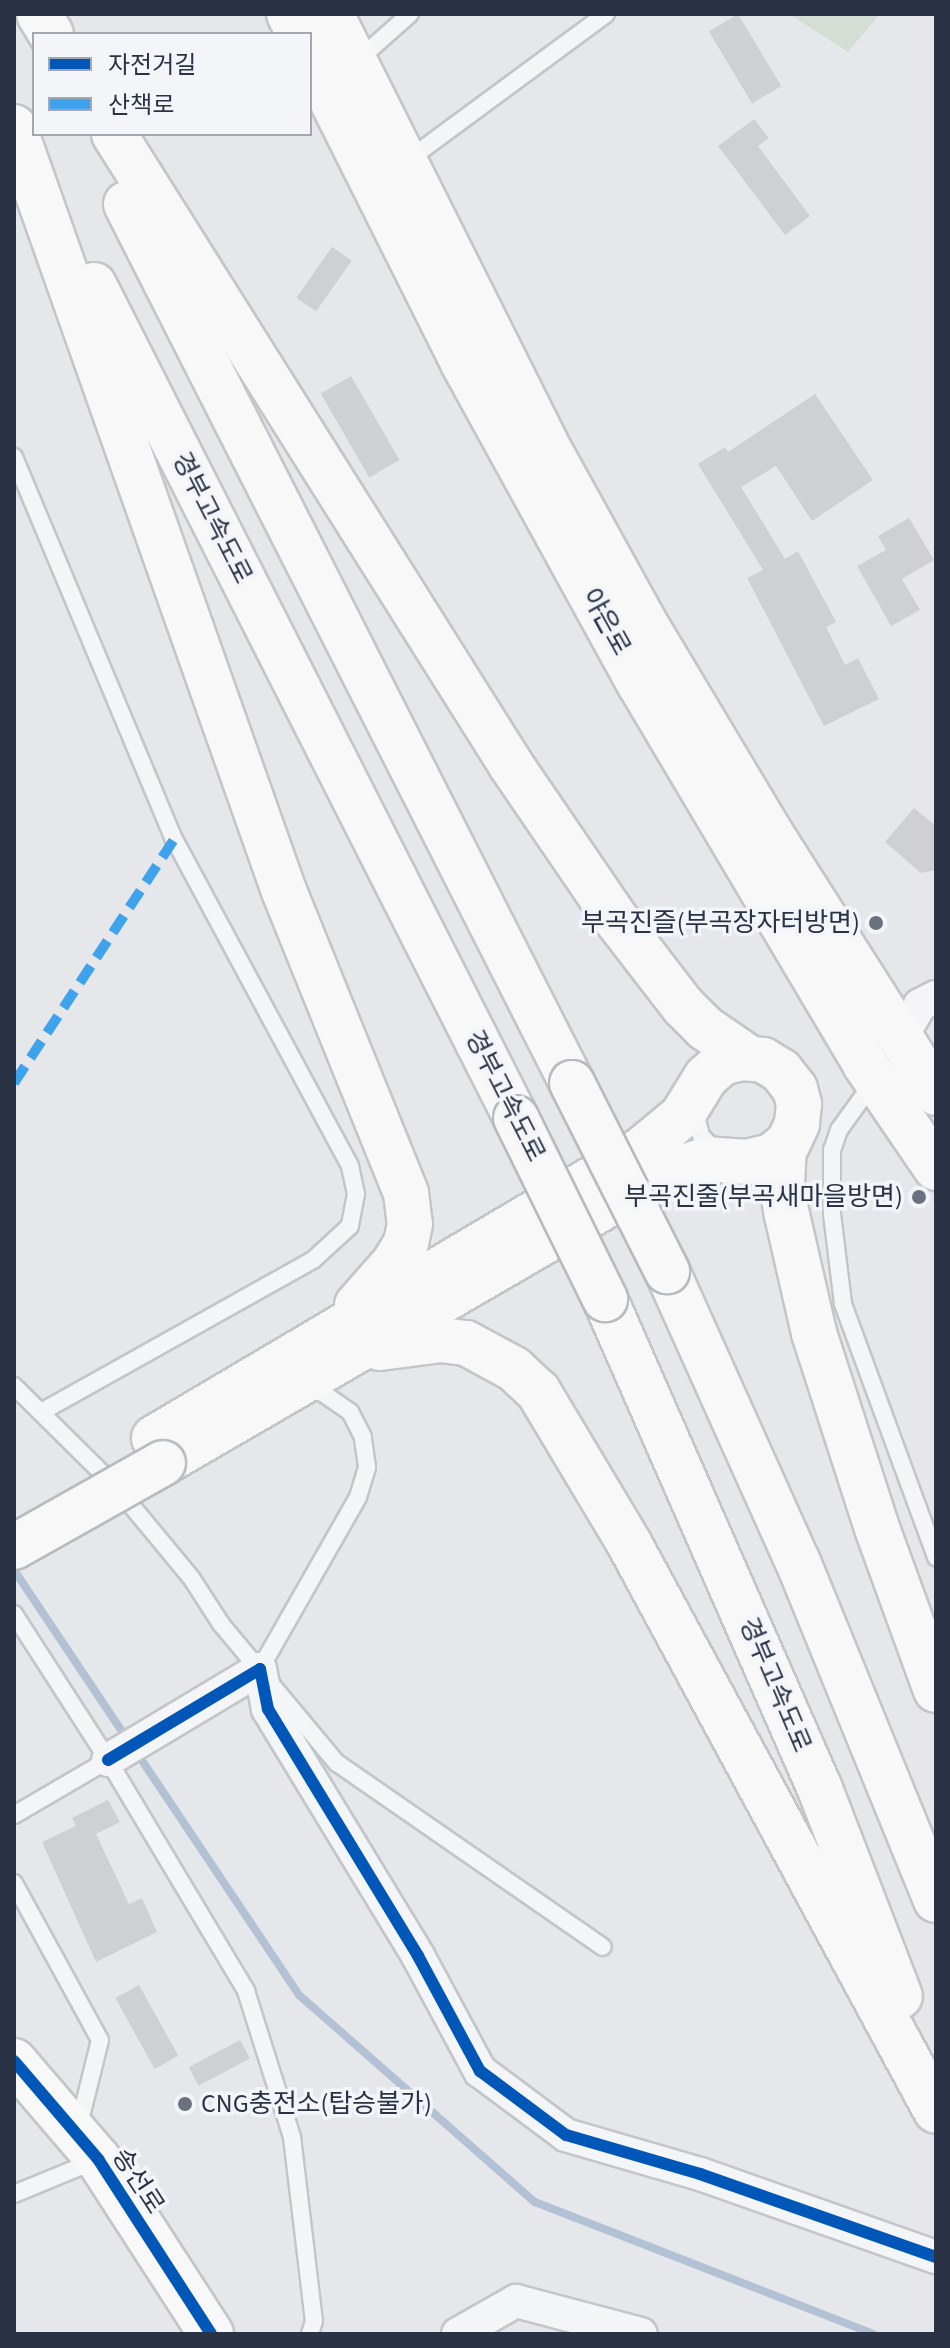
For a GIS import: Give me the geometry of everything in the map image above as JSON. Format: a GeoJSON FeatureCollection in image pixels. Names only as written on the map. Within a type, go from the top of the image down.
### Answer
{"type":"FeatureCollection","features":[{"type":"Feature","properties":{"kind":"main road"},"geometry":{"type":"LineString","coordinates":[[30,14],[40,32]]}},
{"type":"Feature","properties":{"kind":"main road"},"geometry":{"type":"LineString","coordinates":[[39,14],[50,32]]}},
{"type":"Feature","properties":{"kind":"main road"},"geometry":{"type":"LineString","coordinates":[[289,14],[298,32]]}},
{"type":"Feature","properties":{"kind":"main road","name":"야은로"},"geometry":{"type":"LineString","coordinates":[[331,14],[403,164],[546,444],[643,620],[771,834],[936,1093]]}},
{"type":"Feature","properties":{"kind":"main road","name":"야은로"},"geometry":{"type":"LineString","coordinates":[[312,61],[463,363],[639,683],[875,1079],[936,1168]]}},
{"type":"Feature","properties":{"kind":"main road"},"geometry":{"type":"LineString","coordinates":[[14,126],[284,891],[406,1193],[410,1224],[406,1243],[394,1263],[357,1306],[335,1348]]}},
{"type":"Feature","properties":{"kind":"main road","name":"경부고속도로"},"geometry":{"type":"LineString","coordinates":[[14,126],[605,1299],[820,1789],[936,2094]]}},
{"type":"Feature","properties":{"kind":"main road"},"geometry":{"type":"LineString","coordinates":[[92,136],[667,1271],[798,1562],[936,1900]]}},
{"type":"Feature","properties":{"kind":"main road"},"geometry":{"type":"LineString","coordinates":[[14,1547],[159,1451],[335,1348],[659,1175],[695,1162],[727,1159],[757,1161],[784,1146],[797,1124],[799,1104],[795,1089],[775,1066],[749,1058],[705,1028],[683,1006],[616,919],[511,765],[115,136]]}},
{"type":"Feature","properties":{"kind":"main road"},"geometry":{"type":"LineString","coordinates":[[14,1520],[297,1387],[335,1348],[641,1150],[682,1116],[716,1067],[735,1059],[749,1058]]}},
{"type":"Feature","properties":{"kind":"main road"},"geometry":{"type":"LineString","coordinates":[[784,1146],[784,1200],[814,1333],[878,1531],[936,1690]]}},
{"type":"Feature","properties":{"kind":"main road"},"geometry":{"type":"LineString","coordinates":[[335,1348],[441,1340],[466,1343],[514,1369],[538,1391],[630,1545],[936,2111]]}},
{"type":"Feature","properties":{"kind":"main road","name":"송선로"},"geometry":{"type":"LineString","coordinates":[[14,2061],[88,2146],[211,2334]]}},
{"type":"Feature","properties":{"kind":"street"},"geometry":{"type":"LineString","coordinates":[[901,1038],[920,1005],[936,997]]}},
{"type":"Feature","properties":{"kind":"street"},"geometry":{"type":"LineString","coordinates":[[108,1760],[260,1669],[268,1709],[418,1956],[480,2071],[566,2135],[700,2174],[936,2257]]}},
{"type":"Feature","properties":{"kind":"street"},"geometry":{"type":"LineString","coordinates":[[458,2334],[516,2301],[641,2334]]}},
{"type":"Feature","properties":{"kind":"lane"},"geometry":{"type":"LineString","coordinates":[[355,63],[410,14]]}},
{"type":"Feature","properties":{"kind":"lane"},"geometry":{"type":"LineString","coordinates":[[403,164],[606,14]]}},
{"type":"Feature","properties":{"kind":"lane"},"geometry":{"type":"LineString","coordinates":[[14,457],[174,839],[350,1166],[356,1194],[350,1226],[313,1260],[43,1411]]}},
{"type":"Feature","properties":{"kind":"lane"},"geometry":{"type":"LineString","coordinates":[[901,1038],[846,1119],[832,1150],[832,1214],[843,1304],[936,1557]]}},
{"type":"Feature","properties":{"kind":"lane"},"geometry":{"type":"LineString","coordinates":[[696,1095],[694,1109],[698,1129],[710,1147],[727,1159]]}},
{"type":"Feature","properties":{"kind":"lane"},"geometry":{"type":"LineString","coordinates":[[14,1386],[43,1411],[116,1487],[337,1763],[603,1947]]}},
{"type":"Feature","properties":{"kind":"lane"},"geometry":{"type":"LineString","coordinates":[[260,1669],[358,1497],[367,1467],[363,1437],[350,1412],[323,1393],[297,1387]]}},
{"type":"Feature","properties":{"kind":"lane"},"geometry":{"type":"LineString","coordinates":[[14,1614],[108,1760],[246,1991],[292,2137],[314,2321],[310,2334]]}},
{"type":"Feature","properties":{"kind":"lane"},"geometry":{"type":"LineString","coordinates":[[14,1815],[108,1760]]}},
{"type":"Feature","properties":{"kind":"lane"},"geometry":{"type":"LineString","coordinates":[[14,1883],[100,2040],[88,2146],[14,2194]]}},
{"type":"Feature","properties":{"kind":"shaded area"},"geometry":{"type":"Polygon","coordinates":[[[789,14],[880,14],[848,52],[789,14]]]}},
{"type":"Feature","properties":{"kind":"building"},"geometry":{"type":"Polygon","coordinates":[[[738,14],[781,86],[752,104],[709,32],[738,14]]]}},
{"type":"Feature","properties":{"kind":"building"},"geometry":{"type":"Polygon","coordinates":[[[754,119],[769,138],[758,146],[810,216],[785,235],[718,146],[754,119]]]}},
{"type":"Feature","properties":{"kind":"building"},"geometry":{"type":"Polygon","coordinates":[[[332,247],[352,261],[316,312],[296,298],[332,247]]]}},
{"type":"Feature","properties":{"kind":"building"},"geometry":{"type":"Polygon","coordinates":[[[351,376],[400,460],[369,478],[321,394],[351,376]]]}},
{"type":"Feature","properties":{"kind":"building"},"geometry":{"type":"Polygon","coordinates":[[[815,394],[873,480],[812,521],[776,466],[741,487],[785,559],[798,551],[836,622],[826,627],[845,665],[858,658],[879,699],[824,726],[747,578],[763,570],[698,464],[725,447],[728,452],[815,394]]]}},
{"type":"Feature","properties":{"kind":"building"},"geometry":{"type":"Polygon","coordinates":[[[909,518],[934,560],[902,579],[920,610],[891,626],[857,566],[886,550],[878,536],[909,518]]]}},
{"type":"Feature","properties":{"kind":"building"},"geometry":{"type":"Polygon","coordinates":[[[914,808],[936,826],[936,870],[921,873],[885,842],[914,808]]]}},
{"type":"Feature","properties":{"kind":"building"},"geometry":{"type":"Polygon","coordinates":[[[108,1800],[120,1822],[96,1834],[129,1904],[142,1898],[157,1932],[96,1962],[42,1842],[76,1826],[72,1818],[108,1800]]]}},
{"type":"Feature","properties":{"kind":"building"},"geometry":{"type":"Polygon","coordinates":[[[139,1985],[178,2056],[155,2069],[115,1998],[139,1985]]]}},
{"type":"Feature","properties":{"kind":"building"},"geometry":{"type":"Polygon","coordinates":[[[240,2040],[250,2059],[199,2086],[189,2067],[240,2040]]]}},
{"type":"Feature","properties":{"kind":"waterway"},"geometry":{"type":"LineString","coordinates":[[14,1570],[127,1739]]}},
{"type":"Feature","properties":{"kind":"waterway"},"geometry":{"type":"LineString","coordinates":[[135,1750],[299,1995],[535,2202],[873,2334]]}},
{"type":"Feature","properties":{"kind":"marked path"},"geometry":{"type":"LineString","coordinates":[[14,1083],[174,839]]}},
{"type":"Feature","properties":{"kind":"cycle path"},"geometry":{"type":"LineString","coordinates":[[108,1760],[260,1669],[268,1709],[418,1956],[480,2071],[566,2135],[700,2174],[936,2257]]}},
{"type":"Feature","properties":{"kind":"cycle path"},"geometry":{"type":"LineString","coordinates":[[14,2061],[98,2159],[211,2334]]}},
{"type":"Feature","properties":{"kind":"place","name":"부곡진즐(부곡장자터방면)"},"geometry":{"type":"Point","coordinates":[876,923]}},
{"type":"Feature","properties":{"kind":"place","name":"부곡진줄(부곡새마을방면)"},"geometry":{"type":"Point","coordinates":[919,1197]}},
{"type":"Feature","properties":{"kind":"place","name":"CNG충전소(탑승불가)"},"geometry":{"type":"Point","coordinates":[185,2104]}}]}
